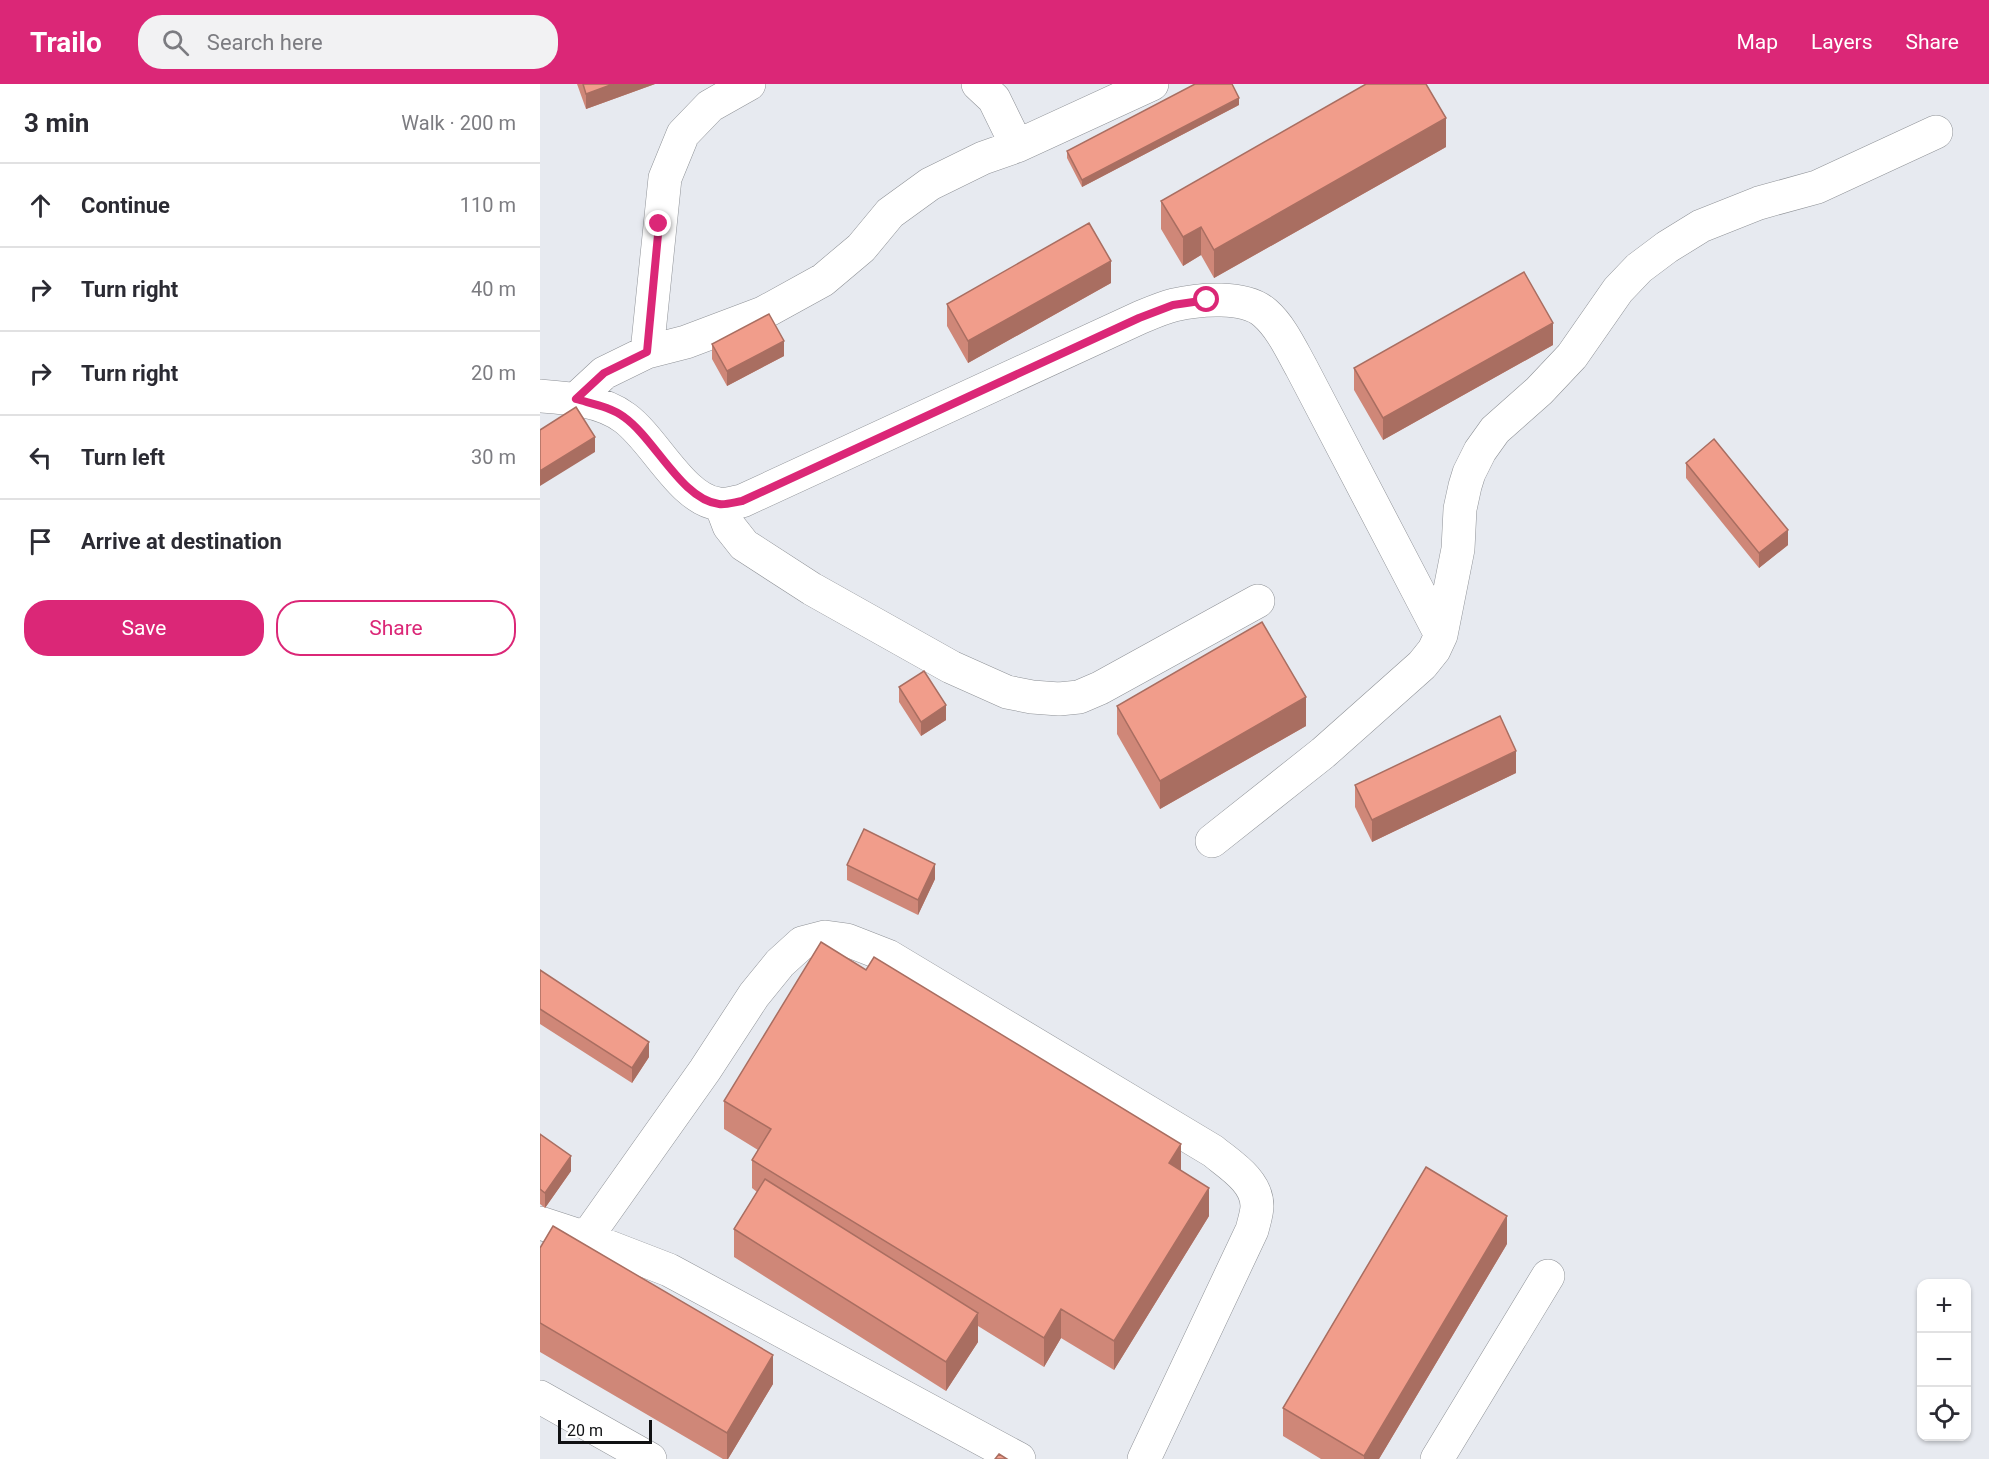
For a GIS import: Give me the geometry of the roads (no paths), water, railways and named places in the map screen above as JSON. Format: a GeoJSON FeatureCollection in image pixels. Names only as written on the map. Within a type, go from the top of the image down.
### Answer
{"type":"FeatureCollection","features":[{"type":"Feature","properties":{"kind":"lane"},"geometry":{"type":"LineString","coordinates":[[647,352],[665,178],[683,134],[710,106],[749,84]]}},
{"type":"Feature","properties":{"kind":"lane"},"geometry":{"type":"LineString","coordinates":[[978,84],[994,99],[1017,146]]}},
{"type":"Feature","properties":{"kind":"lane"},"geometry":{"type":"LineString","coordinates":[[576,399],[604,373],[647,352],[686,342],[741,322],[763,313],[823,280],[861,248],[890,213],[930,184],[983,158],[1017,146],[1152,84]]}},
{"type":"Feature","properties":{"kind":"lane"},"geometry":{"type":"LineString","coordinates":[[1212,841],[1323,753],[1422,665],[1434,650],[1441,635],[1458,549],[1463,497],[1469,473],[1480,451],[1495,430],[1539,391],[1572,356],[1618,290],[1639,268],[1701,226],[1759,203],[1817,187],[1936,132]]}},
{"type":"Feature","properties":{"kind":"lane"},"geometry":{"type":"LineString","coordinates":[[540,396],[576,399],[604,407],[623,416],[639,429],[691,491],[704,500],[721,505],[742,501],[1139,318],[1173,305],[1207,300],[1232,301],[1255,306],[1278,327],[1301,367],[1441,635]]}},
{"type":"Feature","properties":{"kind":"lane"},"geometry":{"type":"LineString","coordinates":[[721,505],[729,526],[744,545],[812,589],[951,667],[1008,692],[1023,695],[1059,699],[1079,697],[1100,688],[1258,601]]}},
{"type":"Feature","properties":{"kind":"lane"},"geometry":{"type":"LineString","coordinates":[[586,1238],[705,1070],[754,995],[780,963],[802,943],[825,937],[847,940],[888,956],[1213,1151],[1246,1179],[1253,1192],[1257,1205],[1252,1230],[1144,1459]]}},
{"type":"Feature","properties":{"kind":"lane"},"geometry":{"type":"LineString","coordinates":[[540,1223],[669,1270],[1019,1459]]}},
{"type":"Feature","properties":{"kind":"lane"},"geometry":{"type":"LineString","coordinates":[[1437,1459],[1548,1276]]}},
{"type":"Feature","properties":{"kind":"lane"},"geometry":{"type":"LineString","coordinates":[[540,1397],[650,1459]]}}]}
